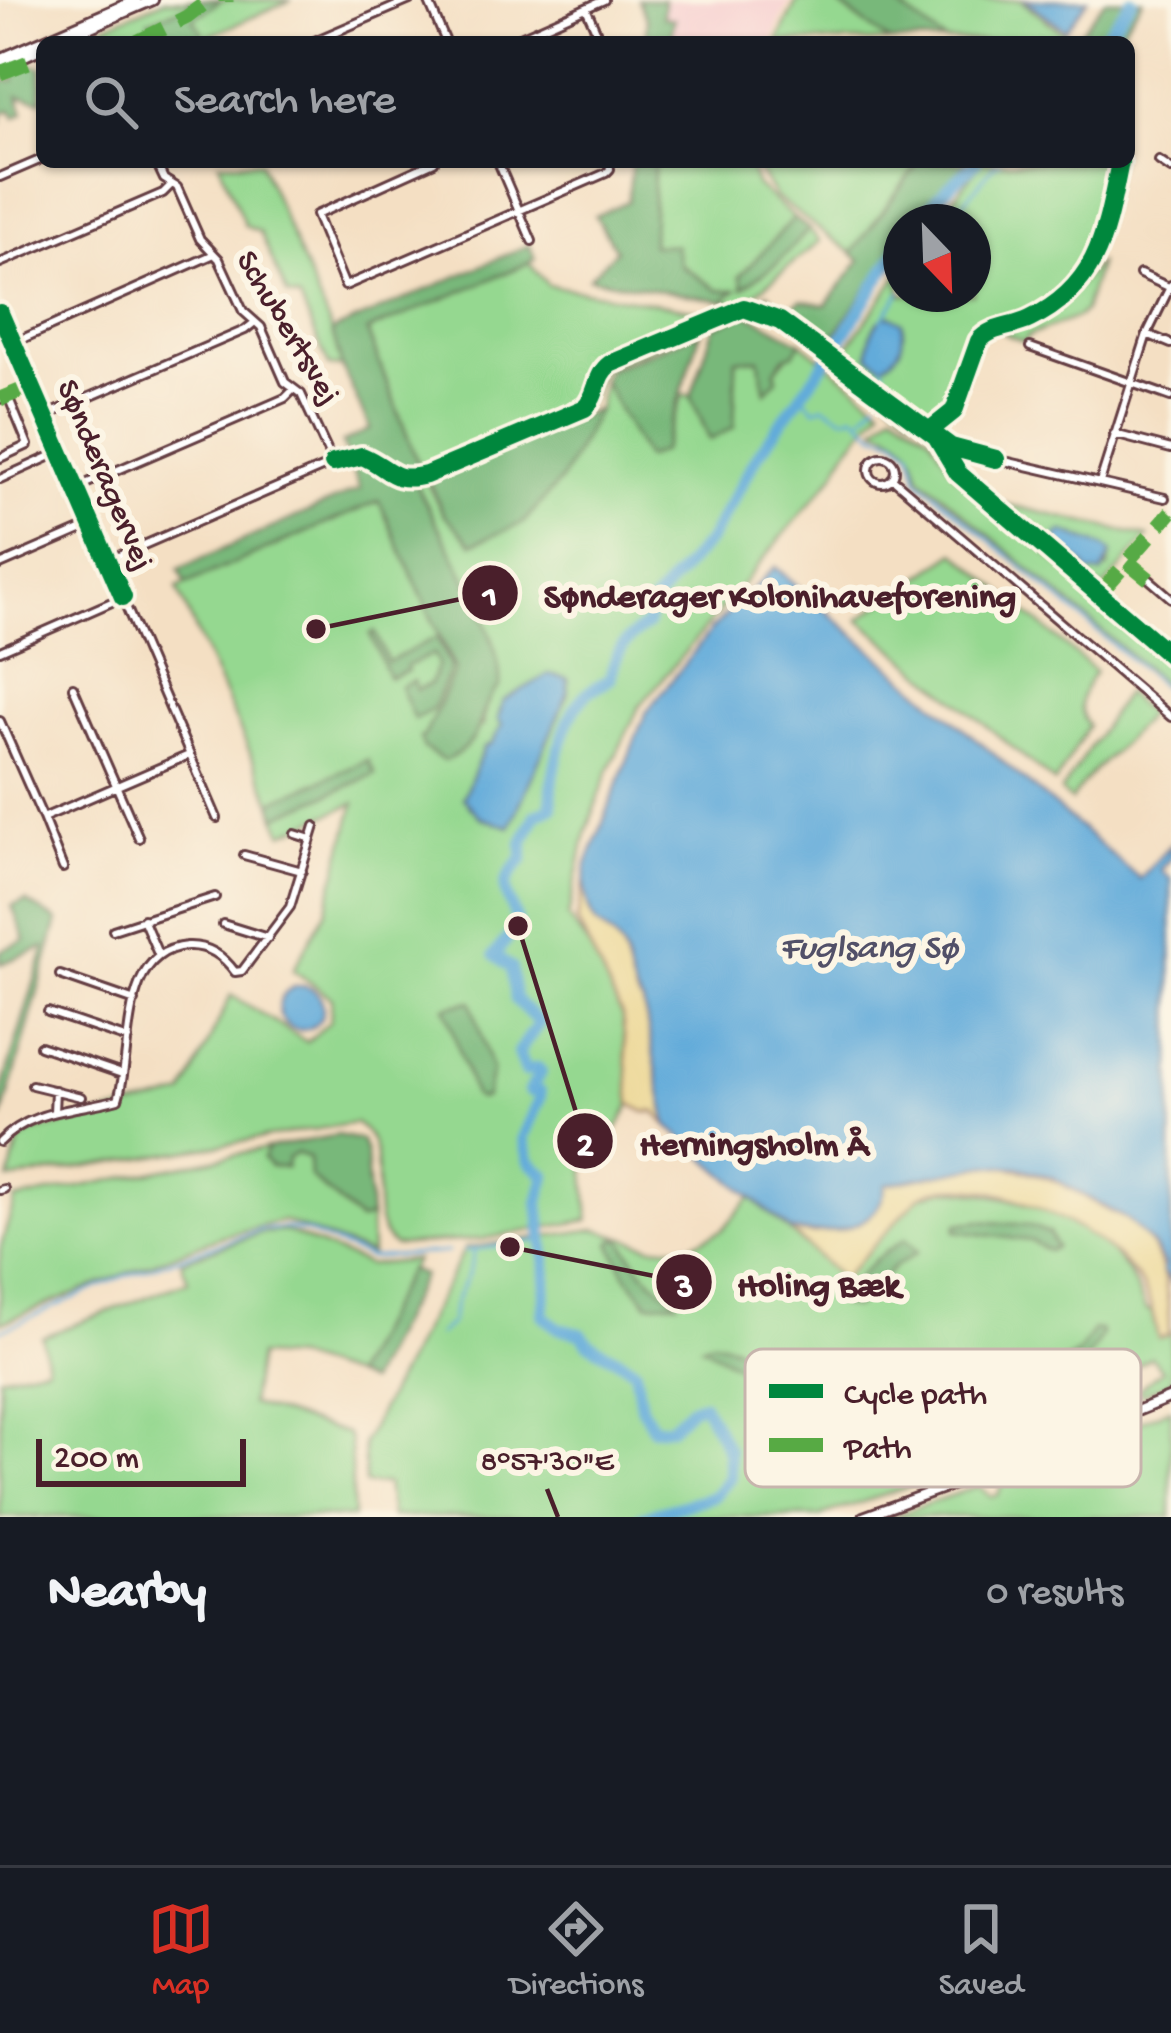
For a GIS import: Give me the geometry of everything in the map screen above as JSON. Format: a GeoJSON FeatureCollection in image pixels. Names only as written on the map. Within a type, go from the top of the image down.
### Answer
{"type":"FeatureCollection","features":[{"type":"Feature","properties":{"kind":"street"},"geometry":{"type":"LineString","coordinates":[[58,36],[136,0]]}},
{"type":"Feature","properties":{"kind":"street"},"geometry":{"type":"LineString","coordinates":[[70,36],[153,0]]}},
{"type":"Feature","properties":{"kind":"street"},"geometry":{"type":"LineString","coordinates":[[326,36],[410,0]]}},
{"type":"Feature","properties":{"kind":"street"},"geometry":{"type":"LineString","coordinates":[[428,0],[443,36]]}},
{"type":"Feature","properties":{"kind":"street"},"geometry":{"type":"LineString","coordinates":[[523,36],[604,0]]}},
{"type":"Feature","properties":{"kind":"street"},"geometry":{"type":"LineString","coordinates":[[586,8],[598,36]]}},
{"type":"Feature","properties":{"kind":"street"},"geometry":{"type":"LineString","coordinates":[[0,63],[36,46]]}},
{"type":"Feature","properties":{"kind":"street"},"geometry":{"type":"LineString","coordinates":[[0,63],[36,50]]}},
{"type":"Feature","properties":{"kind":"street"},"geometry":{"type":"LineString","coordinates":[[1159,161],[1171,169]]}},
{"type":"Feature","properties":{"kind":"street"},"geometry":{"type":"LineString","coordinates":[[0,177],[36,162]]}},
{"type":"Feature","properties":{"kind":"street","name":"Schubertsvej"},"geometry":{"type":"LineString","coordinates":[[107,561],[333,463],[301,394],[285,382],[261,327],[243,311],[159,168]]}},
{"type":"Feature","properties":{"kind":"street"},"geometry":{"type":"LineString","coordinates":[[420,168],[316,214],[345,286],[610,168]]}},
{"type":"Feature","properties":{"kind":"street"},"geometry":{"type":"LineString","coordinates":[[501,168],[532,241]]}},
{"type":"Feature","properties":{"kind":"street"},"geometry":{"type":"LineString","coordinates":[[0,263],[163,193],[172,184]]}},
{"type":"Feature","properties":{"kind":"street"},"geometry":{"type":"LineString","coordinates":[[13,343],[213,254]]}},
{"type":"Feature","properties":{"kind":"street"},"geometry":{"type":"LineString","coordinates":[[1100,482],[1147,334],[1170,287],[1140,274]]}},
{"type":"Feature","properties":{"kind":"street","name":"Sønderagervej"},"geometry":{"type":"LineString","coordinates":[[0,313],[217,818]]}},
{"type":"Feature","properties":{"kind":"street"},"geometry":{"type":"LineString","coordinates":[[45,416],[255,321]]}},
{"type":"Feature","properties":{"kind":"street"},"geometry":{"type":"LineString","coordinates":[[1147,334],[1171,344]]}},
{"type":"Feature","properties":{"kind":"street"},"geometry":{"type":"LineString","coordinates":[[1030,346],[1171,397]]}},
{"type":"Feature","properties":{"kind":"street","name":"Sønderagervej"},"geometry":{"type":"LineString","coordinates":[[0,458],[28,445],[4,398],[32,386]]}},
{"type":"Feature","properties":{"kind":"street"},"geometry":{"type":"LineString","coordinates":[[76,488],[285,398],[294,389]]}},
{"type":"Feature","properties":{"kind":"street"},"geometry":{"type":"LineString","coordinates":[[1114,434],[1171,449]]}},
{"type":"Feature","properties":{"kind":"street"},"geometry":{"type":"LineString","coordinates":[[0,478],[60,452]]}},
{"type":"Feature","properties":{"kind":"street"},"geometry":{"type":"LineString","coordinates":[[996,458],[1166,498]]}},
{"type":"Feature","properties":{"kind":"street"},"geometry":{"type":"LineString","coordinates":[[874,460],[891,460],[895,467],[892,478],[883,483],[873,479],[869,469],[874,460]]}},
{"type":"Feature","properties":{"kind":"street"},"geometry":{"type":"LineString","coordinates":[[892,478],[1171,717]]}},
{"type":"Feature","properties":{"kind":"street"},"geometry":{"type":"LineString","coordinates":[[0,565],[92,525]]}},
{"type":"Feature","properties":{"kind":"street"},"geometry":{"type":"LineString","coordinates":[[1149,579],[1171,598]]}},
{"type":"Feature","properties":{"kind":"street"},"geometry":{"type":"LineString","coordinates":[[0,651],[123,597]]}},
{"type":"Feature","properties":{"kind":"street"},"geometry":{"type":"LineString","coordinates":[[73,687],[139,838]]}},
{"type":"Feature","properties":{"kind":"street"},"geometry":{"type":"LineString","coordinates":[[0,721],[63,868]]}},
{"type":"Feature","properties":{"kind":"street"},"geometry":{"type":"LineString","coordinates":[[43,818],[189,755]]}},
{"type":"Feature","properties":{"kind":"street"},"geometry":{"type":"LineString","coordinates":[[0,1142],[29,1119],[118,1100],[135,1001],[145,972],[159,956],[181,947],[200,947],[220,954],[238,973],[290,907],[315,826]]}},
{"type":"Feature","properties":{"kind":"street"},"geometry":{"type":"LineString","coordinates":[[295,834],[311,839]]}},
{"type":"Feature","properties":{"kind":"street"},"geometry":{"type":"LineString","coordinates":[[244,855],[302,871]]}},
{"type":"Feature","properties":{"kind":"street"},"geometry":{"type":"LineString","coordinates":[[113,930],[214,897]]}},
{"type":"Feature","properties":{"kind":"street"},"geometry":{"type":"LineString","coordinates":[[143,919],[159,956]]}},
{"type":"Feature","properties":{"kind":"street"},"geometry":{"type":"LineString","coordinates":[[223,924],[268,938]]}},
{"type":"Feature","properties":{"kind":"street"},"geometry":{"type":"LineString","coordinates":[[60,975],[135,1001]]}},
{"type":"Feature","properties":{"kind":"street"},"geometry":{"type":"LineString","coordinates":[[48,1012],[128,1040]]}},
{"type":"Feature","properties":{"kind":"street"},"geometry":{"type":"LineString","coordinates":[[40,1046],[122,1074]]}},
{"type":"Feature","properties":{"kind":"street"},"geometry":{"type":"LineString","coordinates":[[32,1084],[82,1097]]}},
{"type":"Feature","properties":{"kind":"street"},"geometry":{"type":"LineString","coordinates":[[54,1112],[55,1090]]}},
{"type":"Feature","properties":{"kind":"street"},"geometry":{"type":"LineString","coordinates":[[1141,1409],[1171,1397]]}},
{"type":"Feature","properties":{"kind":"street"},"geometry":{"type":"LineString","coordinates":[[863,1517],[940,1487]]}},
{"type":"Feature","properties":{"kind":"shaded area"},"geometry":{"type":"Polygon","coordinates":[[[638,0],[790,0],[774,36],[646,36],[647,21],[638,0]]]}},
{"type":"Feature","properties":{"kind":"green space"},"geometry":{"type":"Polygon","coordinates":[[[165,0],[292,0],[209,36],[80,36],[165,0]]]}},
{"type":"Feature","properties":{"kind":"green space"},"geometry":{"type":"Polygon","coordinates":[[[188,0],[222,0],[193,19],[203,32],[200,36],[160,36],[148,21],[188,5],[188,0]]]}},
{"type":"Feature","properties":{"kind":"green space"},"geometry":{"type":"Polygon","coordinates":[[[638,0],[664,0],[663,17],[674,19],[671,36],[646,36],[647,21],[638,0]]]}},
{"type":"Feature","properties":{"kind":"green space"},"geometry":{"type":"Polygon","coordinates":[[[797,0],[832,0],[882,36],[780,36],[797,0]]]}},
{"type":"Feature","properties":{"kind":"green space"},"geometry":{"type":"Polygon","coordinates":[[[833,0],[891,0],[938,36],[882,36],[833,0]]]}},
{"type":"Feature","properties":{"kind":"green space"},"geometry":{"type":"Polygon","coordinates":[[[891,0],[1020,0],[1067,36],[938,36],[891,0]]]}},
{"type":"Feature","properties":{"kind":"green space"},"geometry":{"type":"Polygon","coordinates":[[[1105,0],[1143,0],[1117,36],[1078,36],[1105,0]]]}},
{"type":"Feature","properties":{"kind":"green space"},"geometry":{"type":"Polygon","coordinates":[[[36,65],[36,100],[18,96],[24,112],[15,117],[11,110],[2,113],[0,124],[0,81],[15,80],[15,71],[36,65]]]}},
{"type":"Feature","properties":{"kind":"green space"},"geometry":{"type":"Polygon","coordinates":[[[221,168],[263,168],[332,331],[342,367],[329,366],[300,299],[287,295],[260,232],[245,226],[221,168]]]}},
{"type":"Feature","properties":{"kind":"green space"},"geometry":{"type":"Polygon","coordinates":[[[631,168],[654,168],[652,245],[675,245],[681,266],[718,290],[736,290],[723,301],[589,278],[616,250],[595,216],[628,201],[631,168]]]}},
{"type":"Feature","properties":{"kind":"green space"},"geometry":{"type":"Polygon","coordinates":[[[654,168],[750,168],[756,185],[794,218],[741,275],[776,264],[809,229],[820,241],[743,304],[723,301],[734,291],[718,290],[652,245],[654,168]]]}},
{"type":"Feature","properties":{"kind":"green space"},"geometry":{"type":"Polygon","coordinates":[[[757,168],[915,168],[888,204],[883,204],[883,211],[852,253],[775,197],[757,168]]]}},
{"type":"Feature","properties":{"kind":"green space"},"geometry":{"type":"Polygon","coordinates":[[[915,168],[962,168],[931,204],[888,204],[915,168]]]}},
{"type":"Feature","properties":{"kind":"green space"},"geometry":{"type":"Polygon","coordinates":[[[976,168],[1116,168],[1100,231],[1083,269],[1052,301],[978,338],[957,395],[931,425],[908,413],[839,359],[883,297],[883,312],[991,312],[991,204],[950,204],[976,168]]]}},
{"type":"Feature","properties":{"kind":"green space"},"geometry":{"type":"Polygon","coordinates":[[[883,211],[883,266],[831,340],[754,304],[768,293],[785,311],[801,300],[826,305],[860,261],[852,253],[883,211]]]}},
{"type":"Feature","properties":{"kind":"green space"},"geometry":{"type":"Polygon","coordinates":[[[794,218],[809,229],[776,264],[743,288],[741,275],[794,218]]]}},
{"type":"Feature","properties":{"kind":"green space"},"geometry":{"type":"Polygon","coordinates":[[[529,245],[535,258],[529,263],[367,331],[422,475],[416,484],[481,612],[498,664],[500,686],[475,734],[459,753],[444,761],[424,748],[420,738],[455,670],[379,501],[186,584],[179,569],[360,489],[342,443],[370,429],[342,367],[332,331],[529,245]]]}},
{"type":"Feature","properties":{"kind":"green space"},"geometry":{"type":"Polygon","coordinates":[[[1099,262],[1078,317],[1028,336],[1024,342],[1003,333],[1044,315],[1099,262]]]}},
{"type":"Feature","properties":{"kind":"green space"},"geometry":{"type":"Polygon","coordinates":[[[529,263],[548,285],[726,315],[603,367],[583,407],[422,474],[367,330],[529,263]]]}},
{"type":"Feature","properties":{"kind":"green space"},"geometry":{"type":"Polygon","coordinates":[[[747,313],[801,342],[775,370],[777,379],[766,392],[759,359],[736,359],[734,427],[710,440],[691,396],[714,326],[747,313]]]}},
{"type":"Feature","properties":{"kind":"green space"},"geometry":{"type":"Polygon","coordinates":[[[701,331],[662,451],[645,458],[603,380],[607,370],[701,331]]]}},
{"type":"Feature","properties":{"kind":"green space"},"geometry":{"type":"Polygon","coordinates":[[[801,342],[882,407],[845,453],[834,475],[639,707],[586,833],[568,917],[591,950],[622,1016],[631,1104],[618,1128],[584,1158],[589,1220],[483,1239],[394,1246],[378,1218],[374,1150],[368,1135],[355,1123],[9,1180],[19,1142],[31,1132],[184,1095],[231,995],[307,1042],[330,1021],[332,998],[293,970],[326,911],[355,803],[283,833],[276,817],[374,775],[367,761],[272,802],[177,588],[379,501],[455,671],[425,736],[483,726],[493,640],[416,483],[422,474],[443,513],[598,409],[603,380],[645,457],[662,451],[683,394],[691,396],[709,439],[734,427],[736,358],[759,359],[766,391],[777,379],[775,370],[801,342]]]}},
{"type":"Feature","properties":{"kind":"green space"},"geometry":{"type":"Polygon","coordinates":[[[598,409],[562,479],[523,523],[472,544],[443,513],[428,477],[598,409]]]}},
{"type":"Feature","properties":{"kind":"green space"},"geometry":{"type":"Polygon","coordinates":[[[894,410],[930,435],[956,475],[1171,660],[1171,690],[920,476],[907,444],[876,427],[894,410]]]}},
{"type":"Feature","properties":{"kind":"green space"},"geometry":{"type":"Polygon","coordinates":[[[1000,503],[1148,537],[1102,590],[1000,503]],[[1064,532],[1057,542],[1082,561],[1086,572],[1108,569],[1111,553],[1064,532]]]}},
{"type":"Feature","properties":{"kind":"green space"},"geometry":{"type":"Polygon","coordinates":[[[956,552],[1095,671],[1080,704],[1088,726],[1055,783],[859,619],[956,552]]]}},
{"type":"Feature","properties":{"kind":"green space"},"geometry":{"type":"Polygon","coordinates":[[[375,632],[388,662],[437,637],[451,668],[432,710],[414,719],[400,687],[413,681],[416,690],[430,684],[438,664],[434,654],[389,678],[370,634],[375,632]]]}},
{"type":"Feature","properties":{"kind":"green space"},"geometry":{"type":"Polygon","coordinates":[[[1125,693],[1148,713],[1071,801],[1061,792],[1125,693]]]}},
{"type":"Feature","properties":{"kind":"green space"},"geometry":{"type":"Polygon","coordinates":[[[368,760],[375,774],[276,817],[272,802],[368,760]]]}},
{"type":"Feature","properties":{"kind":"green space"},"geometry":{"type":"Polygon","coordinates":[[[26,901],[58,921],[2,1119],[0,1095],[45,947],[0,964],[0,951],[25,940],[12,906],[26,901]]]}},
{"type":"Feature","properties":{"kind":"green space"},"geometry":{"type":"Polygon","coordinates":[[[471,1001],[492,1071],[486,1097],[479,1099],[474,1096],[445,1007],[471,1001]]]}},
{"type":"Feature","properties":{"kind":"green space"},"geometry":{"type":"Polygon","coordinates":[[[338,1135],[361,1140],[366,1152],[370,1217],[360,1221],[310,1176],[309,1158],[297,1153],[288,1158],[287,1167],[270,1167],[263,1158],[268,1148],[338,1135]]]}},
{"type":"Feature","properties":{"kind":"green space"},"geometry":{"type":"Polygon","coordinates":[[[268,1148],[264,1158],[287,1158],[297,1152],[309,1158],[310,1176],[359,1221],[370,1217],[371,1255],[283,1221],[222,1236],[0,1323],[0,1249],[15,1200],[268,1148]]]}},
{"type":"Feature","properties":{"kind":"green space"},"geometry":{"type":"Polygon","coordinates":[[[945,1189],[995,1196],[1044,1210],[1088,1233],[1128,1273],[1146,1311],[1151,1310],[1158,1337],[1171,1330],[1171,1381],[1141,1395],[1141,1387],[1162,1370],[1151,1357],[1141,1363],[1141,1349],[745,1349],[745,1487],[908,1487],[818,1517],[391,1517],[386,1484],[365,1485],[363,1443],[465,1248],[596,1229],[654,1247],[690,1245],[722,1230],[751,1197],[841,1278],[920,1196],[945,1189]]]}},
{"type":"Feature","properties":{"kind":"green space"},"geometry":{"type":"Polygon","coordinates":[[[957,1224],[1028,1225],[1049,1233],[1056,1247],[1049,1251],[1031,1241],[956,1231],[957,1224]]]}},
{"type":"Feature","properties":{"kind":"green space"},"geometry":{"type":"Polygon","coordinates":[[[285,1231],[368,1265],[415,1260],[352,1376],[294,1358],[258,1356],[250,1404],[346,1434],[353,1517],[0,1517],[0,1376],[47,1366],[42,1337],[188,1281],[181,1261],[260,1233],[285,1231]]]}},
{"type":"Feature","properties":{"kind":"green space"},"geometry":{"type":"Polygon","coordinates":[[[905,1239],[918,1252],[894,1267],[854,1308],[841,1305],[838,1297],[876,1259],[905,1239]]]}},
{"type":"Feature","properties":{"kind":"green space"},"geometry":{"type":"Polygon","coordinates":[[[622,1240],[640,1268],[677,1302],[648,1303],[626,1275],[610,1243],[622,1240]]]}},
{"type":"Feature","properties":{"kind":"green space"},"geometry":{"type":"Polygon","coordinates":[[[408,1270],[423,1275],[368,1383],[352,1376],[408,1270]]]}},
{"type":"Feature","properties":{"kind":"green space"},"geometry":{"type":"Polygon","coordinates":[[[1094,1330],[1100,1330],[1102,1335],[1092,1349],[1081,1349],[1094,1330]]]}},
{"type":"Feature","properties":{"kind":"green space"},"geometry":{"type":"Polygon","coordinates":[[[713,1341],[745,1352],[745,1370],[701,1345],[713,1341]]]}},
{"type":"Feature","properties":{"kind":"green space"},"geometry":{"type":"Polygon","coordinates":[[[1171,1408],[1171,1517],[890,1517],[975,1487],[991,1496],[998,1495],[1001,1487],[1141,1487],[1141,1420],[1171,1408]]]}},
{"type":"Feature","properties":{"kind":"sand"},"geometry":{"type":"Polygon","coordinates":[[[584,882],[592,915],[612,932],[623,950],[635,994],[643,1003],[668,1126],[656,1112],[631,1104],[622,1016],[577,921],[584,882]]]}},
{"type":"Feature","properties":{"kind":"sand"},"geometry":{"type":"Polygon","coordinates":[[[989,1165],[1049,1179],[1140,1230],[1162,1272],[1169,1335],[1158,1338],[1145,1291],[1119,1258],[1067,1222],[1004,1195],[944,1189],[920,1196],[842,1279],[791,1231],[812,1234],[846,1228],[886,1184],[989,1165]]]}},
{"type":"Feature","properties":{"kind":"water"},"geometry":{"type":"Polygon","coordinates":[[[1025,0],[1088,0],[1066,30],[1025,0]]]}},
{"type":"Feature","properties":{"kind":"water"},"geometry":{"type":"Polygon","coordinates":[[[890,315],[902,322],[902,341],[898,352],[883,365],[869,356],[870,343],[875,326],[890,315]]]}},
{"type":"Feature","properties":{"kind":"water"},"geometry":{"type":"Polygon","coordinates":[[[1064,532],[1112,553],[1102,574],[1085,572],[1087,568],[1057,542],[1058,534],[1064,532]]]}},
{"type":"Feature","properties":{"kind":"water","name":"Fuglsang Sø"},"geometry":{"type":"Polygon","coordinates":[[[775,567],[1140,879],[1171,844],[1171,858],[1161,870],[1171,879],[1171,1283],[1154,1247],[1128,1220],[1052,1177],[988,1165],[886,1184],[882,1199],[864,1220],[837,1230],[791,1231],[668,1126],[643,1003],[620,946],[589,908],[587,864],[645,714],[711,630],[775,567]]]}},
{"type":"Feature","properties":{"kind":"water"},"geometry":{"type":"Polygon","coordinates":[[[549,674],[568,679],[568,693],[510,827],[481,818],[463,798],[484,747],[492,743],[502,725],[498,719],[503,701],[549,674]]]}},
{"type":"Feature","properties":{"kind":"water"},"geometry":{"type":"Polygon","coordinates":[[[301,986],[317,992],[323,1008],[317,1024],[301,1030],[285,1024],[279,1008],[285,992],[301,986]]]}},
{"type":"Feature","properties":{"kind":"waterway"},"geometry":{"type":"LineString","coordinates":[[1105,36],[1132,0]]}},
{"type":"Feature","properties":{"kind":"waterway"},"geometry":{"type":"LineString","coordinates":[[933,204],[969,168]]}},
{"type":"Feature","properties":{"kind":"waterway"},"geometry":{"type":"LineString","coordinates":[[963,204],[992,168]]}},
{"type":"Feature","properties":{"kind":"waterway"},"geometry":{"type":"LineString","coordinates":[[641,1517],[714,1496],[730,1477],[728,1450],[703,1404],[691,1407],[671,1427],[653,1428],[641,1406],[635,1369],[588,1343],[581,1333],[558,1328],[543,1315],[547,1274],[539,1202],[546,1176],[530,1162],[523,1138],[540,1098],[540,1092],[529,1091],[541,1072],[538,1068],[525,1071],[518,1053],[539,1023],[515,999],[511,968],[494,955],[518,926],[506,886],[523,859],[523,843],[536,815],[552,807],[560,748],[577,705],[610,679],[622,648],[647,625],[653,603],[710,539],[759,453],[883,273]]}},
{"type":"Feature","properties":{"kind":"waterway"},"geometry":{"type":"LineString","coordinates":[[882,320],[887,312]]}},
{"type":"Feature","properties":{"kind":"waterway"},"geometry":{"type":"LineString","coordinates":[[883,365],[885,391]]}},
{"type":"Feature","properties":{"kind":"waterway"},"geometry":{"type":"LineString","coordinates":[[802,395],[815,409],[824,406],[844,417],[854,414],[875,433],[897,439],[911,451],[918,479],[1171,694]]}},
{"type":"Feature","properties":{"kind":"waterway"},"geometry":{"type":"LineString","coordinates":[[862,417],[877,400]]}},
{"type":"Feature","properties":{"kind":"waterway"},"geometry":{"type":"LineString","coordinates":[[0,1331],[117,1279],[260,1230],[306,1232],[370,1258],[448,1252]]}},
{"type":"Feature","properties":{"kind":"waterway"},"geometry":{"type":"LineString","coordinates":[[464,1251],[543,1240]]}},
{"type":"Feature","properties":{"kind":"waterway"},"geometry":{"type":"LineString","coordinates":[[438,1335],[451,1323],[474,1250]]}},
{"type":"Feature","properties":{"kind":"marked path"},"geometry":{"type":"LineString","coordinates":[[149,36],[209,0]]}},
{"type":"Feature","properties":{"kind":"marked path"},"geometry":{"type":"LineString","coordinates":[[0,73],[36,59]]}},
{"type":"Feature","properties":{"kind":"marked path"},"geometry":{"type":"LineString","coordinates":[[0,399],[32,386]]}},
{"type":"Feature","properties":{"kind":"marked path"},"geometry":{"type":"LineString","coordinates":[[1100,593],[1171,512]]}},
{"type":"Feature","properties":{"kind":"marked path"},"geometry":{"type":"LineString","coordinates":[[1128,562],[1149,579]]}},
{"type":"Feature","properties":{"kind":"cycle path"},"geometry":{"type":"LineString","coordinates":[[929,431],[954,411],[979,341],[1053,305],[1086,272],[1104,233],[1119,168]]}},
{"type":"Feature","properties":{"kind":"cycle path"},"geometry":{"type":"LineString","coordinates":[[333,463],[362,456],[398,476],[426,475],[585,408],[610,364],[744,308],[780,321],[951,447],[996,459]]}},
{"type":"Feature","properties":{"kind":"cycle path"},"geometry":{"type":"LineString","coordinates":[[0,313],[123,597]]}},
{"type":"Feature","properties":{"kind":"cycle path"},"geometry":{"type":"LineString","coordinates":[[936,436],[958,473],[1171,656]]}},
{"type":"Feature","properties":{"kind":"place","name":"Sønderager Kolonihaveforening"},"geometry":{"type":"Point","coordinates":[316,629]}},
{"type":"Feature","properties":{"kind":"place","name":"Herningsholm Å"},"geometry":{"type":"Point","coordinates":[518,926]}},
{"type":"Feature","properties":{"kind":"place","name":"Holing Bæk"},"geometry":{"type":"Point","coordinates":[510,1247]}}]}
